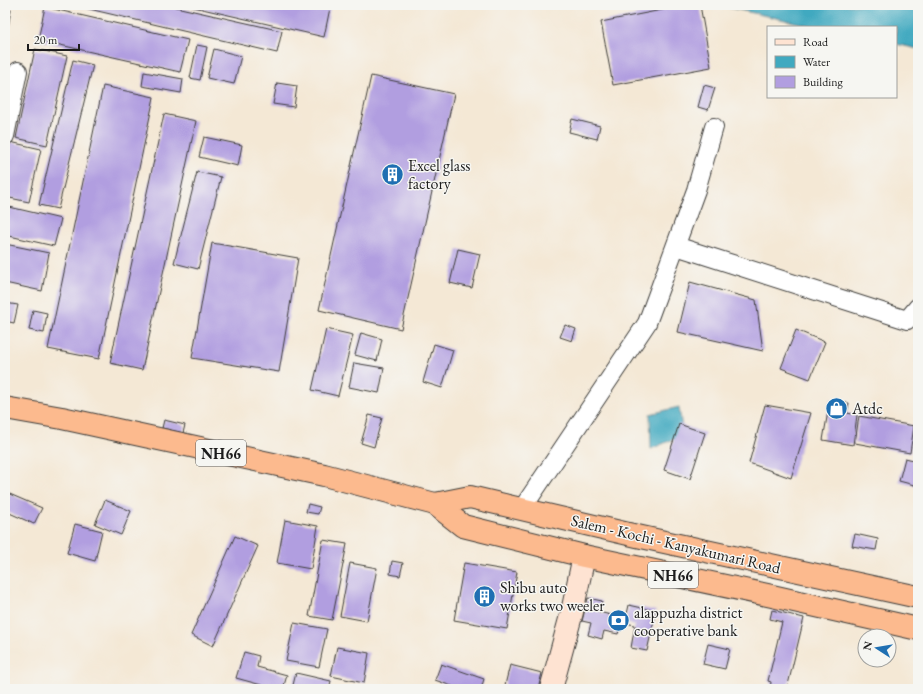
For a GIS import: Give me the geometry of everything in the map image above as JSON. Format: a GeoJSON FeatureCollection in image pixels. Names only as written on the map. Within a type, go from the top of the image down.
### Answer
{"type":"FeatureCollection","features":[{"type":"Feature","properties":{"kind":"highway","name":"Salem - Kochi - Kanyakumari Road"},"geometry":{"type":"LineString","coordinates":[[5,408],[69,420],[324,475],[435,504],[463,526],[584,556],[918,629]]}},
{"type":"Feature","properties":{"kind":"highway","name":"Salem - Kochi - Kanyakumari Road"},"geometry":{"type":"LineString","coordinates":[[435,504],[470,497],[918,597]]}},
{"type":"Feature","properties":{"kind":"street"},"geometry":{"type":"LineString","coordinates":[[5,136],[18,71]]}},
{"type":"Feature","properties":{"kind":"street"},"geometry":{"type":"LineString","coordinates":[[522,509],[647,323],[696,190],[714,127]]}},
{"type":"Feature","properties":{"kind":"street"},"geometry":{"type":"LineString","coordinates":[[676,246],[907,320],[918,307]]}},
{"type":"Feature","properties":{"kind":"street"},"geometry":{"type":"LineString","coordinates":[[551,689],[572,612],[584,556]]}},
{"type":"Feature","properties":{"kind":"water"},"geometry":{"type":"Polygon","coordinates":[[[717,5],[918,5],[918,49],[897,44],[897,26],[812,26],[717,5]]]}},
{"type":"Feature","properties":{"kind":"water"},"geometry":{"type":"Polygon","coordinates":[[[679,407],[683,435],[651,449],[650,414],[679,407]]]}},
{"type":"Feature","properties":{"kind":"building"},"geometry":{"type":"Polygon","coordinates":[[[72,5],[167,5],[282,31],[277,53],[72,5]]]}},
{"type":"Feature","properties":{"kind":"building"},"geometry":{"type":"Polygon","coordinates":[[[185,5],[318,5],[330,8],[324,37],[185,5]]]}},
{"type":"Feature","properties":{"kind":"building"},"geometry":{"type":"Polygon","coordinates":[[[687,5],[700,5],[711,67],[613,85],[601,22],[687,5]]]}},
{"type":"Feature","properties":{"kind":"building"},"geometry":{"type":"Polygon","coordinates":[[[45,7],[188,40],[180,72],[38,40],[45,7]]]}},
{"type":"Feature","properties":{"kind":"building"},"geometry":{"type":"Polygon","coordinates":[[[5,8],[11,9],[6,41],[5,41],[5,8]]]}},
{"type":"Feature","properties":{"kind":"building"},"geometry":{"type":"Polygon","coordinates":[[[197,45],[207,47],[200,80],[190,78],[197,45]]]}},
{"type":"Feature","properties":{"kind":"building"},"geometry":{"type":"Polygon","coordinates":[[[35,49],[67,56],[47,145],[16,138],[35,49]]]}},
{"type":"Feature","properties":{"kind":"building"},"geometry":{"type":"Polygon","coordinates":[[[214,49],[241,56],[234,84],[207,78],[214,49]]]}},
{"type":"Feature","properties":{"kind":"building"},"geometry":{"type":"Polygon","coordinates":[[[73,60],[93,65],[58,209],[39,205],[73,60]]]}},
{"type":"Feature","properties":{"kind":"building"},"geometry":{"type":"Polygon","coordinates":[[[144,72],[183,79],[181,93],[142,86],[144,72]]]}},
{"type":"Feature","properties":{"kind":"building","name":"Excel glass factory"},"geometry":{"type":"Polygon","coordinates":[[[371,76],[454,94],[401,329],[319,310],[371,76]]]}},
{"type":"Feature","properties":{"kind":"building"},"geometry":{"type":"Polygon","coordinates":[[[277,83],[297,86],[294,107],[273,104],[277,83]]]}},
{"type":"Feature","properties":{"kind":"building"},"geometry":{"type":"Polygon","coordinates":[[[704,85],[715,88],[708,110],[698,107],[704,85]]]}},
{"type":"Feature","properties":{"kind":"building"},"geometry":{"type":"Polygon","coordinates":[[[103,86],[154,97],[99,359],[48,349],[103,86]]]}},
{"type":"Feature","properties":{"kind":"building"},"geometry":{"type":"Polygon","coordinates":[[[164,114],[196,121],[142,370],[110,363],[164,114]]]}},
{"type":"Feature","properties":{"kind":"building"},"geometry":{"type":"Polygon","coordinates":[[[572,119],[600,126],[597,139],[569,132],[572,119]]]}},
{"type":"Feature","properties":{"kind":"building"},"geometry":{"type":"Polygon","coordinates":[[[204,137],[242,145],[238,166],[199,157],[204,137]]]}},
{"type":"Feature","properties":{"kind":"building"},"geometry":{"type":"Polygon","coordinates":[[[10,142],[41,149],[29,202],[5,197],[5,167],[10,142]]]}},
{"type":"Feature","properties":{"kind":"building"},"geometry":{"type":"Polygon","coordinates":[[[197,172],[221,177],[198,269],[174,263],[197,172]]]}},
{"type":"Feature","properties":{"kind":"building"},"geometry":{"type":"Polygon","coordinates":[[[5,206],[61,219],[54,246],[5,235],[5,206]]]}},
{"type":"Feature","properties":{"kind":"building"},"geometry":{"type":"Polygon","coordinates":[[[212,243],[298,258],[279,372],[192,358],[212,243]]]}},
{"type":"Feature","properties":{"kind":"building"},"geometry":{"type":"Polygon","coordinates":[[[5,244],[49,253],[42,291],[5,283],[5,244]]]}},
{"type":"Feature","properties":{"kind":"building"},"geometry":{"type":"Polygon","coordinates":[[[458,249],[480,254],[472,288],[450,283],[458,249]]]}},
{"type":"Feature","properties":{"kind":"building"},"geometry":{"type":"Polygon","coordinates":[[[690,282],[756,300],[763,351],[678,332],[690,282]]]}},
{"type":"Feature","properties":{"kind":"building"},"geometry":{"type":"Polygon","coordinates":[[[5,303],[18,305],[14,323],[5,321],[5,303]]]}},
{"type":"Feature","properties":{"kind":"building"},"geometry":{"type":"Polygon","coordinates":[[[33,310],[47,313],[44,333],[29,330],[33,310]]]}},
{"type":"Feature","properties":{"kind":"building"},"geometry":{"type":"Polygon","coordinates":[[[565,325],[576,329],[572,341],[560,337],[565,325]]]}},
{"type":"Feature","properties":{"kind":"building"},"geometry":{"type":"Polygon","coordinates":[[[326,329],[353,335],[338,396],[312,390],[326,329]]]}},
{"type":"Feature","properties":{"kind":"building"},"geometry":{"type":"Polygon","coordinates":[[[796,330],[825,342],[810,379],[781,368],[796,330]]]}},
{"type":"Feature","properties":{"kind":"building"},"geometry":{"type":"Polygon","coordinates":[[[361,333],[382,339],[377,361],[355,355],[361,333]]]}},
{"type":"Feature","properties":{"kind":"building"},"geometry":{"type":"Polygon","coordinates":[[[434,344],[453,350],[442,388],[423,382],[434,344]]]}},
{"type":"Feature","properties":{"kind":"building"},"geometry":{"type":"Polygon","coordinates":[[[354,363],[384,368],[379,393],[349,387],[354,363]]]}},
{"type":"Feature","properties":{"kind":"building"},"geometry":{"type":"Polygon","coordinates":[[[830,400],[849,403],[847,413],[857,415],[853,445],[823,440],[830,400]]]}},
{"type":"Feature","properties":{"kind":"building"},"geometry":{"type":"Polygon","coordinates":[[[765,405],[811,413],[791,478],[749,463],[765,405]]]}},
{"type":"Feature","properties":{"kind":"building"},"geometry":{"type":"Polygon","coordinates":[[[369,415],[382,418],[374,447],[361,443],[369,415]]]}},
{"type":"Feature","properties":{"kind":"building"},"geometry":{"type":"Polygon","coordinates":[[[859,416],[914,426],[910,453],[855,443],[859,416]]]}},
{"type":"Feature","properties":{"kind":"building"},"geometry":{"type":"Polygon","coordinates":[[[164,420],[185,425],[183,433],[162,428],[164,420]]]}},
{"type":"Feature","properties":{"kind":"building"},"geometry":{"type":"Polygon","coordinates":[[[679,424],[705,433],[690,479],[664,470],[679,424]]]}},
{"type":"Feature","properties":{"kind":"building"},"geometry":{"type":"Polygon","coordinates":[[[905,458],[918,461],[918,486],[899,481],[905,458]]]}},
{"type":"Feature","properties":{"kind":"building"},"geometry":{"type":"Polygon","coordinates":[[[5,492],[42,508],[34,524],[5,511],[5,492]]]}},
{"type":"Feature","properties":{"kind":"building"},"geometry":{"type":"Polygon","coordinates":[[[105,500],[131,511],[121,535],[95,524],[105,500]]]}},
{"type":"Feature","properties":{"kind":"building"},"geometry":{"type":"Polygon","coordinates":[[[308,504],[320,507],[318,514],[306,512],[308,504]]]}},
{"type":"Feature","properties":{"kind":"building"},"geometry":{"type":"Polygon","coordinates":[[[285,520],[318,526],[311,569],[277,563],[285,520]]]}},
{"type":"Feature","properties":{"kind":"building"},"geometry":{"type":"Polygon","coordinates":[[[75,524],[102,531],[95,561],[67,553],[75,524]]]}},
{"type":"Feature","properties":{"kind":"building"},"geometry":{"type":"Polygon","coordinates":[[[855,534],[878,539],[876,550],[852,546],[855,534]]]}},
{"type":"Feature","properties":{"kind":"building"},"geometry":{"type":"Polygon","coordinates":[[[235,536],[258,546],[213,646],[191,635],[235,536]]]}},
{"type":"Feature","properties":{"kind":"building"},"geometry":{"type":"Polygon","coordinates":[[[323,540],[347,544],[332,620],[309,616],[323,540]]]}},
{"type":"Feature","properties":{"kind":"building"},"geometry":{"type":"Polygon","coordinates":[[[392,561],[403,563],[400,576],[390,574],[392,561]]]}},
{"type":"Feature","properties":{"kind":"building"},"geometry":{"type":"Polygon","coordinates":[[[350,563],[377,568],[367,621],[340,616],[350,563]]]}},
{"type":"Feature","properties":{"kind":"building","name":"Shibu auto works two weeler"},"geometry":{"type":"Polygon","coordinates":[[[464,563],[517,572],[507,629],[454,620],[464,563]]]}},
{"type":"Feature","properties":{"kind":"building"},"geometry":{"type":"Polygon","coordinates":[[[588,598],[602,601],[599,612],[622,618],[618,634],[604,631],[602,639],[588,635],[591,623],[582,621],[588,598]]]}},
{"type":"Feature","properties":{"kind":"building"},"geometry":{"type":"Polygon","coordinates":[[[629,605],[656,611],[647,651],[631,648],[635,625],[625,623],[629,605]]]}},
{"type":"Feature","properties":{"kind":"building"},"geometry":{"type":"Polygon","coordinates":[[[772,610],[804,618],[787,689],[770,689],[771,682],[768,681],[782,622],[770,619],[772,610]]]}},
{"type":"Feature","properties":{"kind":"building"},"geometry":{"type":"Polygon","coordinates":[[[294,623],[327,629],[319,667],[286,661],[294,623]]]}},
{"type":"Feature","properties":{"kind":"building"},"geometry":{"type":"Polygon","coordinates":[[[708,644],[730,649],[725,669],[703,664],[708,644]]]}},
{"type":"Feature","properties":{"kind":"building"},"geometry":{"type":"Polygon","coordinates":[[[337,647],[369,653],[364,683],[331,676],[337,647]]]}},
{"type":"Feature","properties":{"kind":"building"},"geometry":{"type":"Polygon","coordinates":[[[244,652],[259,656],[257,667],[287,675],[283,689],[276,689],[236,678],[244,652]]]}},
{"type":"Feature","properties":{"kind":"building"},"geometry":{"type":"Polygon","coordinates":[[[441,664],[484,679],[481,689],[460,689],[435,680],[441,664]]]}},
{"type":"Feature","properties":{"kind":"building"},"geometry":{"type":"Polygon","coordinates":[[[510,665],[542,673],[538,689],[504,689],[510,665]]]}},
{"type":"Feature","properties":{"kind":"building"},"geometry":{"type":"Polygon","coordinates":[[[296,673],[331,681],[329,689],[292,689],[296,673]]]}},
{"type":"Feature","properties":{"kind":"place","name":"Excel glass factory"},"geometry":{"type":"Point","coordinates":[392,174]}},
{"type":"Feature","properties":{"kind":"place","name":"Atdc"},"geometry":{"type":"Point","coordinates":[836,408]}},
{"type":"Feature","properties":{"kind":"place","name":"Shibu auto works two weeler"},"geometry":{"type":"Point","coordinates":[485,596]}},
{"type":"Feature","properties":{"kind":"place","name":"alappuzha district cooperative bank"},"geometry":{"type":"Point","coordinates":[619,621]}}]}
